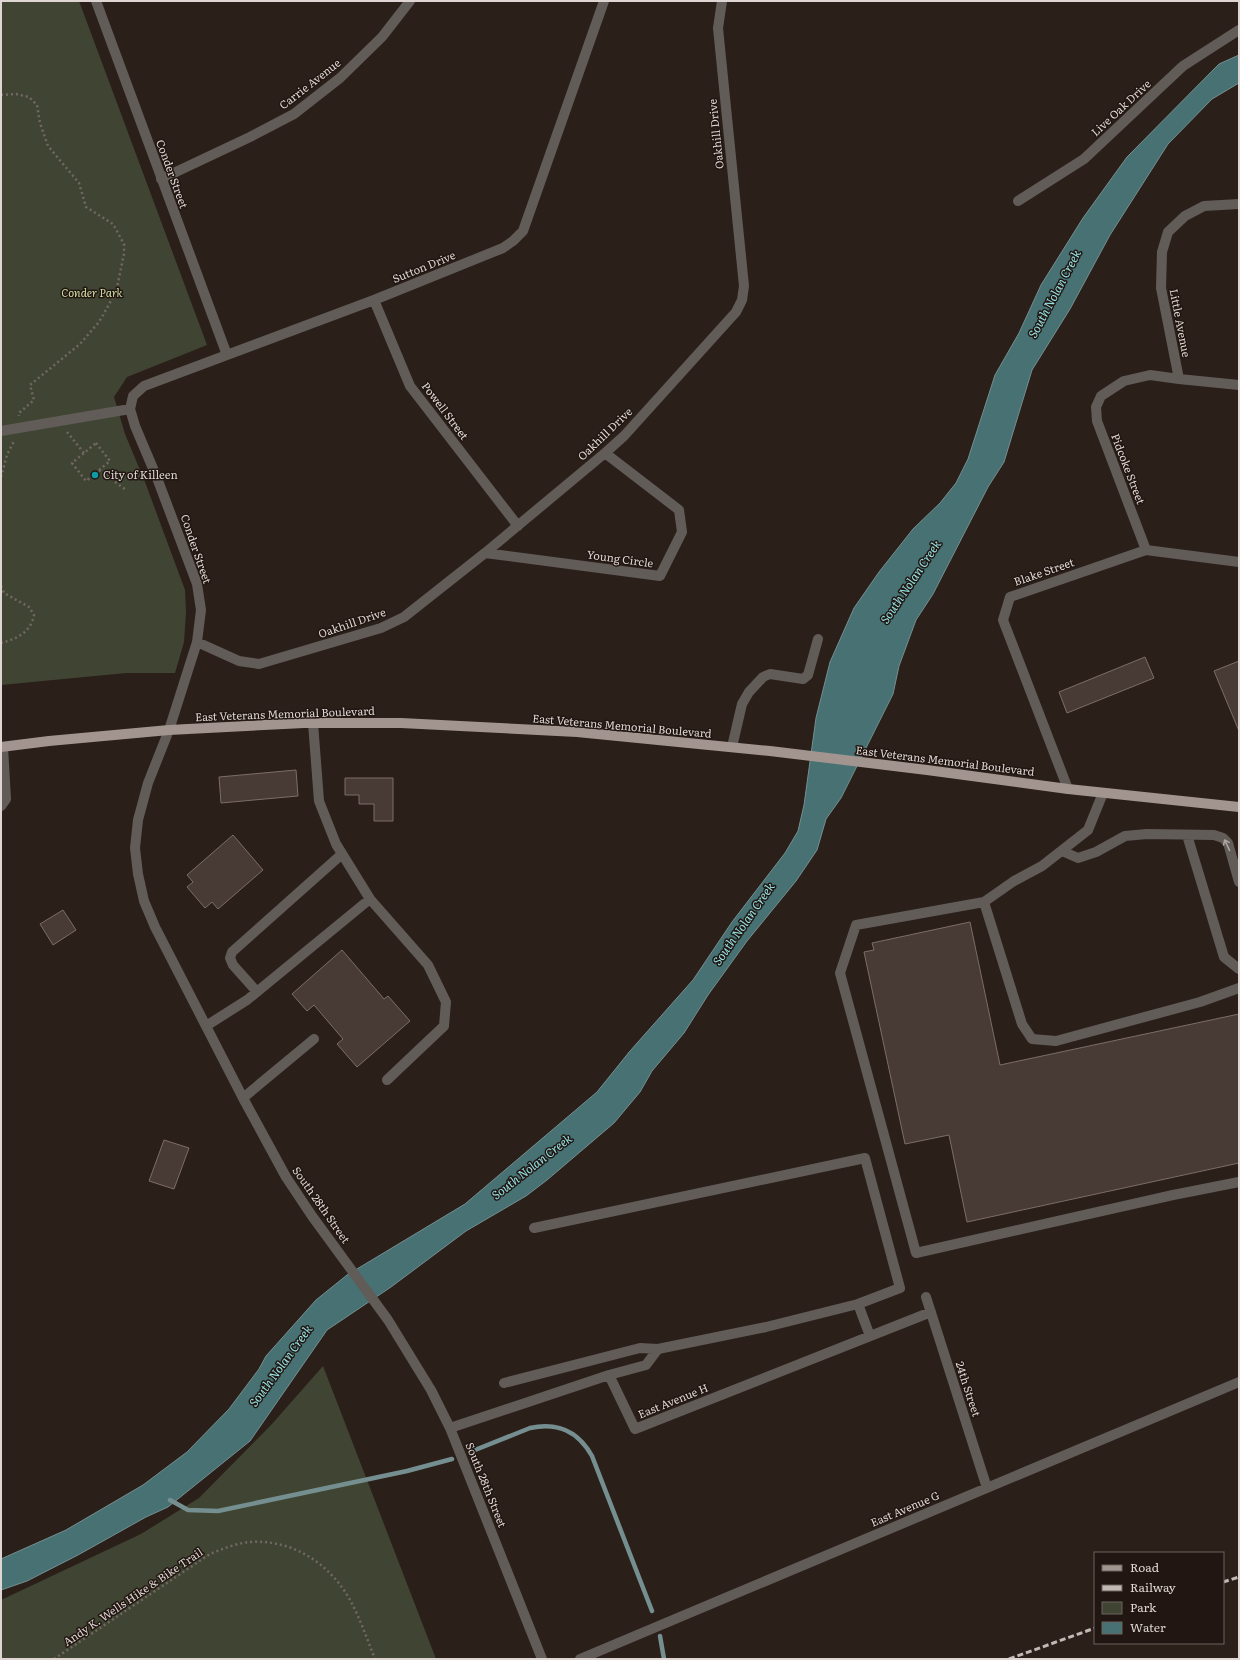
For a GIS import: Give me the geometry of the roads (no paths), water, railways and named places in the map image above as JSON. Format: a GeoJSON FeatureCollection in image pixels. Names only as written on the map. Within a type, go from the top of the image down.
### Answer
{"type":"FeatureCollection","features":[{"type":"Feature","properties":{"kind":"main road","name":"East Veterans Memorial Boulevard"},"geometry":{"type":"LineString","coordinates":[[2,747],[49,740],[169,730],[313,723],[401,723],[576,732],[732,747],[927,770],[1068,789],[1239,807]]}},
{"type":"Feature","properties":{"kind":"street","name":"Conder Street"},"geometry":{"type":"LineString","coordinates":[[96,1],[227,355]]}},
{"type":"Feature","properties":{"kind":"street","name":"Carrie Avenue"},"geometry":{"type":"LineString","coordinates":[[161,179],[250,137],[294,114],[340,78],[382,37],[410,1]]}},
{"type":"Feature","properties":{"kind":"street","name":"Sutton Drive"},"geometry":{"type":"LineString","coordinates":[[130,409],[133,396],[144,386],[374,300],[503,248],[514,241],[523,231],[604,1]]}},
{"type":"Feature","properties":{"kind":"street","name":"Oakhill Drive"},"geometry":{"type":"LineString","coordinates":[[196,642],[239,661],[259,664],[374,630],[404,617],[518,526],[624,436],[736,312],[742,300],[744,286],[718,28],[722,1]]}},
{"type":"Feature","properties":{"kind":"street","name":"Live Oak Drive"},"geometry":{"type":"LineString","coordinates":[[1018,201],[1084,159],[1183,66],[1239,30]]}},
{"type":"Feature","properties":{"kind":"street","name":"Little Avenue"},"geometry":{"type":"LineString","coordinates":[[1179,380],[1161,288],[1162,252],[1168,232],[1185,216],[1204,206],[1239,204]]}},
{"type":"Feature","properties":{"kind":"street","name":"Powell Street"},"geometry":{"type":"LineString","coordinates":[[374,300],[410,386],[518,526]]}},
{"type":"Feature","properties":{"kind":"street","name":"Pidcoke Street"},"geometry":{"type":"LineString","coordinates":[[1146,550],[1097,421],[1096,407],[1101,396],[1124,381],[1150,375],[1179,380]]}},
{"type":"Feature","properties":{"kind":"street"},"geometry":{"type":"LineString","coordinates":[[1179,380],[1239,385]]}},
{"type":"Feature","properties":{"kind":"street","name":"Conder Street"},"geometry":{"type":"LineString","coordinates":[[130,409],[135,426],[157,478],[197,584],[201,610],[196,642],[169,730]]}},
{"type":"Feature","properties":{"kind":"street"},"geometry":{"type":"LineString","coordinates":[[1,431],[130,409]]}},
{"type":"Feature","properties":{"kind":"street","name":"Young Circle"},"geometry":{"type":"LineString","coordinates":[[485,553],[660,576],[682,532],[679,510],[605,453]]}},
{"type":"Feature","properties":{"kind":"street","name":"Blake Street"},"geometry":{"type":"LineString","coordinates":[[1068,789],[1003,620],[1010,597],[1146,550],[1239,562]]}},
{"type":"Feature","properties":{"kind":"street"},"geometry":{"type":"LineString","coordinates":[[732,747],[742,704],[749,692],[763,677],[770,674],[803,679],[808,675],[818,639]]}},
{"type":"Feature","properties":{"kind":"street"},"geometry":{"type":"LineString","coordinates":[[313,723],[319,801],[336,844],[370,899],[428,965],[446,1002],[444,1026],[387,1080]]}},
{"type":"Feature","properties":{"kind":"street","name":"South 28th Street"},"geometry":{"type":"LineString","coordinates":[[169,730],[148,783],[138,820],[135,848],[138,874],[144,901],[243,1098],[300,1198],[388,1320],[422,1373],[450,1428],[542,1659]]}},
{"type":"Feature","properties":{"kind":"street"},"geometry":{"type":"LineString","coordinates":[[1,806],[6,799],[2,747]]}},
{"type":"Feature","properties":{"kind":"street"},"geometry":{"type":"LineString","coordinates":[[1103,793],[1088,830],[1062,851],[984,902],[856,925],[840,972],[916,1253],[1165,1197],[1239,1182]]}},
{"type":"Feature","properties":{"kind":"street"},"geometry":{"type":"LineString","coordinates":[[1062,851],[1078,858],[1096,852],[1126,836],[1147,834],[1214,835],[1223,838],[1228,843],[1239,882]]}},
{"type":"Feature","properties":{"kind":"street"},"geometry":{"type":"LineString","coordinates":[[1187,835],[1224,957],[1239,968]]}},
{"type":"Feature","properties":{"kind":"street"},"geometry":{"type":"LineString","coordinates":[[257,992],[233,965],[230,958],[232,952],[342,854]]}},
{"type":"Feature","properties":{"kind":"street"},"geometry":{"type":"LineString","coordinates":[[206,1026],[257,992],[370,899]]}},
{"type":"Feature","properties":{"kind":"street"},"geometry":{"type":"LineString","coordinates":[[984,902],[1022,1024],[1032,1039],[1056,1041],[1200,1002],[1239,988]]}},
{"type":"Feature","properties":{"kind":"street"},"geometry":{"type":"LineString","coordinates":[[243,1098],[314,1039]]}},
{"type":"Feature","properties":{"kind":"street"},"geometry":{"type":"LineString","coordinates":[[504,1383],[640,1348],[658,1349],[766,1327],[858,1304],[900,1288],[865,1158],[534,1228]]}},
{"type":"Feature","properties":{"kind":"street","name":"24th Street"},"geometry":{"type":"LineString","coordinates":[[926,1297],[987,1488]]}},
{"type":"Feature","properties":{"kind":"street"},"geometry":{"type":"LineString","coordinates":[[858,1304],[870,1336]]}},
{"type":"Feature","properties":{"kind":"street","name":"East Avenue H"},"geometry":{"type":"LineString","coordinates":[[609,1375],[635,1429],[930,1312]]}},
{"type":"Feature","properties":{"kind":"street"},"geometry":{"type":"LineString","coordinates":[[450,1428],[646,1364],[658,1349]]}},
{"type":"Feature","properties":{"kind":"street","name":"East Avenue G"},"geometry":{"type":"LineString","coordinates":[[580,1659],[1239,1382]]}},
{"type":"Feature","properties":{"kind":"water","name":"South Nolan Creek"},"geometry":{"type":"Polygon","coordinates":[[[1239,55],[1239,83],[1212,99],[1168,144],[1110,235],[1070,309],[1032,370],[1004,462],[988,487],[933,594],[916,620],[899,666],[893,694],[841,798],[826,819],[817,850],[796,881],[747,941],[708,995],[684,1033],[652,1071],[640,1092],[614,1123],[526,1196],[466,1231],[391,1287],[327,1330],[250,1441],[168,1507],[146,1517],[78,1555],[27,1581],[1,1590],[1,1559],[66,1530],[143,1485],[187,1452],[229,1409],[259,1369],[266,1356],[316,1300],[347,1275],[465,1204],[597,1092],[630,1051],[693,980],[732,922],[785,853],[798,831],[804,805],[816,718],[830,662],[854,608],[879,572],[913,529],[940,503],[956,483],[968,459],[995,375],[1019,333],[1041,285],[1083,218],[1127,157],[1219,64],[1239,55]]]}},
{"type":"Feature","properties":{"kind":"waterway"},"geometry":{"type":"LineString","coordinates":[[470,1452],[530,1428],[540,1426],[550,1426],[566,1430],[580,1440],[592,1456],[652,1611]]}},
{"type":"Feature","properties":{"kind":"waterway"},"geometry":{"type":"LineString","coordinates":[[170,1500],[188,1510],[218,1511],[407,1471],[452,1459]]}},
{"type":"Feature","properties":{"kind":"waterway"},"geometry":{"type":"LineString","coordinates":[[660,1636],[664,1659]]}},
{"type":"Feature","properties":{"kind":"railway"},"geometry":{"type":"LineString","coordinates":[[1224,1582],[1239,1577]]}},
{"type":"Feature","properties":{"kind":"railway"},"geometry":{"type":"LineString","coordinates":[[1009,1659],[1094,1628]]}},
{"type":"Feature","properties":{"kind":"place","name":"City of Killeen"},"geometry":{"type":"Point","coordinates":[95,475]}},
{"type":"Feature","properties":{"kind":"park label","name":"Conder Park"},"geometry":{"type":"Point","coordinates":[92,293]}}]}
